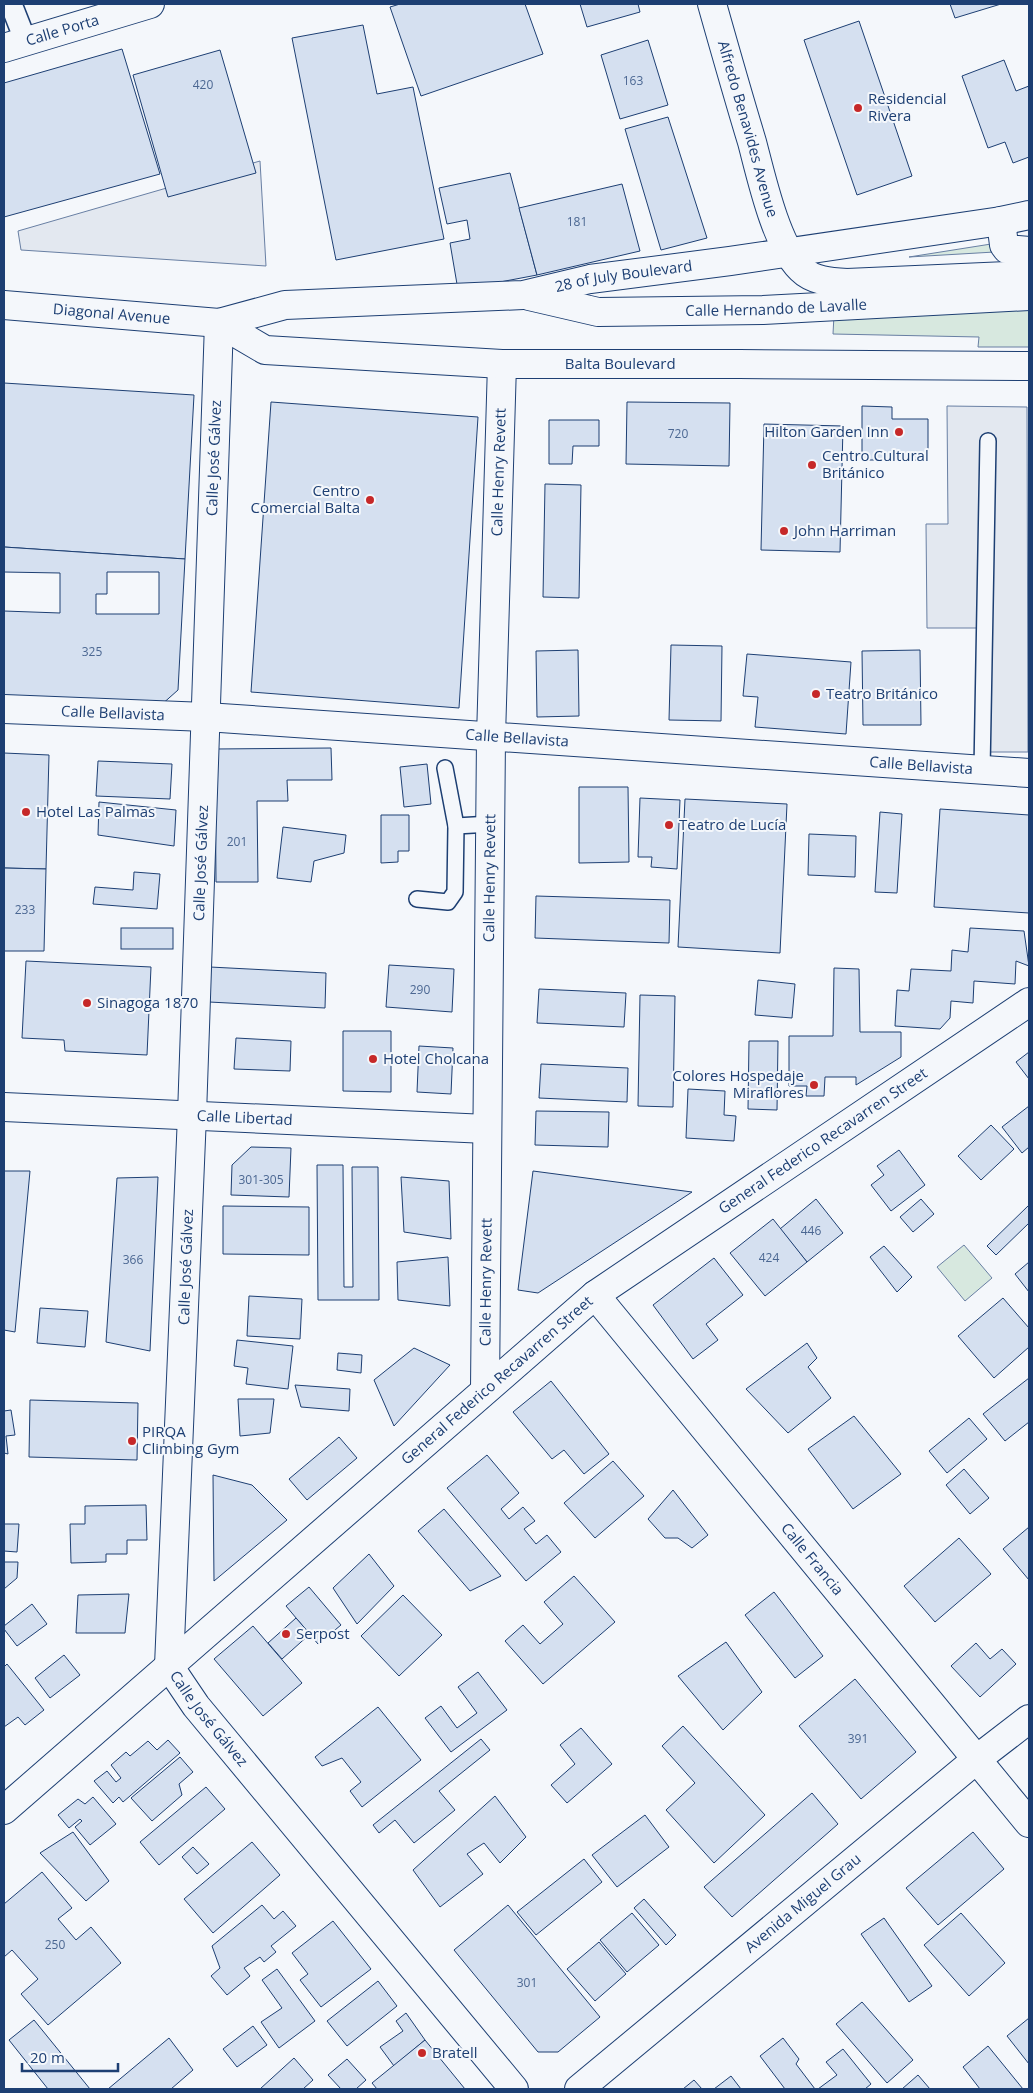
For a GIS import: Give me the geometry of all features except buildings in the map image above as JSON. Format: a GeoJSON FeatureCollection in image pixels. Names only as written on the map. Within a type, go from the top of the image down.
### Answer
{"type":"FeatureCollection","features":[{"type":"Feature","properties":{"kind":"street"},"geometry":{"type":"LineString","coordinates":[[11,4],[15,45]]}},
{"type":"Feature","properties":{"kind":"street","name":"Calle Porta"},"geometry":{"type":"LineString","coordinates":[[15,45],[150,4]]}},
{"type":"Feature","properties":{"kind":"street","name":"Alfredo Benavides Avenue"},"geometry":{"type":"LineString","coordinates":[[712,4],[764,184],[779,231],[790,253]]}},
{"type":"Feature","properties":{"kind":"street","name":"28 of July Boulevard"},"geometry":{"type":"LineString","coordinates":[[218,323],[285,305],[523,295],[590,279],[790,253],[1001,221],[1029,215]]}},
{"type":"Feature","properties":{"kind":"street"},"geometry":{"type":"LineString","coordinates":[[1001,221],[1004,245],[1007,249],[1029,251]]}},
{"type":"Feature","properties":{"kind":"street","name":"Calle Hernando de Lavalle"},"geometry":{"type":"LineString","coordinates":[[790,253],[805,273],[819,280],[838,283],[1029,275]]}},
{"type":"Feature","properties":{"kind":"street","name":"Calle Hernando de Lavalle"},"geometry":{"type":"LineString","coordinates":[[523,295],[598,312],[763,310],[1029,296]]}},
{"type":"Feature","properties":{"kind":"street","name":"Diagonal Avenue"},"geometry":{"type":"LineString","coordinates":[[4,305],[218,323]]}},
{"type":"Feature","properties":{"kind":"street","name":"Balta Boulevard"},"geometry":{"type":"LineString","coordinates":[[218,323],[265,350],[502,364],[1029,366]]}},
{"type":"Feature","properties":{"kind":"street","name":"Calle José Gálvez"},"geometry":{"type":"LineString","coordinates":[[218,323],[192,1115],[169,1666],[196,1706],[514,2089]]}},
{"type":"Feature","properties":{"kind":"street","name":"Calle Henry Revett"},"geometry":{"type":"LineString","coordinates":[[485,1390],[491,737],[502,364]]}},
{"type":"Feature","properties":{"kind":"street","name":"Calle Bellavista"},"geometry":{"type":"LineString","coordinates":[[4,709],[206,717],[1029,773]]}},
{"type":"Feature","properties":{"kind":"street","name":"General Federico Recavarren Street"},"geometry":{"type":"LineString","coordinates":[[4,1810],[595,1295],[1029,1002]]}},
{"type":"Feature","properties":{"kind":"street","name":"Calle Libertad"},"geometry":{"type":"LineString","coordinates":[[4,1107],[487,1128]]}},
{"type":"Feature","properties":{"kind":"street","name":"Calle Francia"},"geometry":{"type":"LineString","coordinates":[[595,1295],[1029,1823]]}},
{"type":"Feature","properties":{"kind":"street","name":"Avenida Miguel Grau"},"geometry":{"type":"LineString","coordinates":[[579,2089],[977,1759],[1029,1720]]}},
{"type":"Feature","properties":{"kind":"lane"},"geometry":{"type":"LineString","coordinates":[[982,770],[988,441]]}},
{"type":"Feature","properties":{"kind":"lane"},"geometry":{"type":"LineString","coordinates":[[417,899],[448,902],[455,892],[456,826],[445,768]]}},
{"type":"Feature","properties":{"kind":"lane"},"geometry":{"type":"LineString","coordinates":[[456,826],[490,824]]}},
{"type":"Feature","properties":{"kind":"shaded area"},"geometry":{"type":"Polygon","coordinates":[[[260,161],[266,266],[21,250],[18,231],[260,161]]]}},
{"type":"Feature","properties":{"kind":"shaded area"},"geometry":{"type":"Polygon","coordinates":[[[1029,238],[1029,250],[909,257],[1029,238]]]}},
{"type":"Feature","properties":{"kind":"shaded area"},"geometry":{"type":"Polygon","coordinates":[[[1029,307],[1029,347],[978,347],[979,337],[833,334],[834,315],[1029,307]]]}},
{"type":"Feature","properties":{"kind":"shaded area"},"geometry":{"type":"Polygon","coordinates":[[[947,406],[1027,407],[1028,752],[980,752],[979,628],[927,628],[926,524],[948,524],[947,406]]]}},
{"type":"Feature","properties":{"kind":"shaded area"},"geometry":{"type":"Polygon","coordinates":[[[964,1245],[992,1278],[965,1301],[937,1267],[964,1245]]]}},
{"type":"Feature","properties":{"kind":"place","name":"Residencial Rivera"},"geometry":{"type":"Point","coordinates":[858,108]}},
{"type":"Feature","properties":{"kind":"place","name":"Hilton Garden Inn"},"geometry":{"type":"Point","coordinates":[899,432]}},
{"type":"Feature","properties":{"kind":"place","name":"Centro Cultural Británico"},"geometry":{"type":"Point","coordinates":[812,465]}},
{"type":"Feature","properties":{"kind":"place","name":"Centro Comercial Balta"},"geometry":{"type":"Point","coordinates":[370,500]}},
{"type":"Feature","properties":{"kind":"place","name":"John Harriman"},"geometry":{"type":"Point","coordinates":[784,531]}},
{"type":"Feature","properties":{"kind":"place","name":"Teatro Británico"},"geometry":{"type":"Point","coordinates":[816,694]}},
{"type":"Feature","properties":{"kind":"place","name":"Hotel Las Palmas"},"geometry":{"type":"Point","coordinates":[26,812]}},
{"type":"Feature","properties":{"kind":"place","name":"Teatro de Lucía"},"geometry":{"type":"Point","coordinates":[669,825]}},
{"type":"Feature","properties":{"kind":"place","name":"Sinagoga 1870"},"geometry":{"type":"Point","coordinates":[87,1003]}},
{"type":"Feature","properties":{"kind":"place","name":"Hotel Cholcana"},"geometry":{"type":"Point","coordinates":[373,1059]}},
{"type":"Feature","properties":{"kind":"place","name":"Colores Hospedaje Miraflores"},"geometry":{"type":"Point","coordinates":[814,1085]}},
{"type":"Feature","properties":{"kind":"place","name":"PIRQA Climbing Gym"},"geometry":{"type":"Point","coordinates":[132,1441]}},
{"type":"Feature","properties":{"kind":"place","name":"Serpost"},"geometry":{"type":"Point","coordinates":[286,1634]}},
{"type":"Feature","properties":{"kind":"place","name":"Bratell"},"geometry":{"type":"Point","coordinates":[422,2053]}}]}
